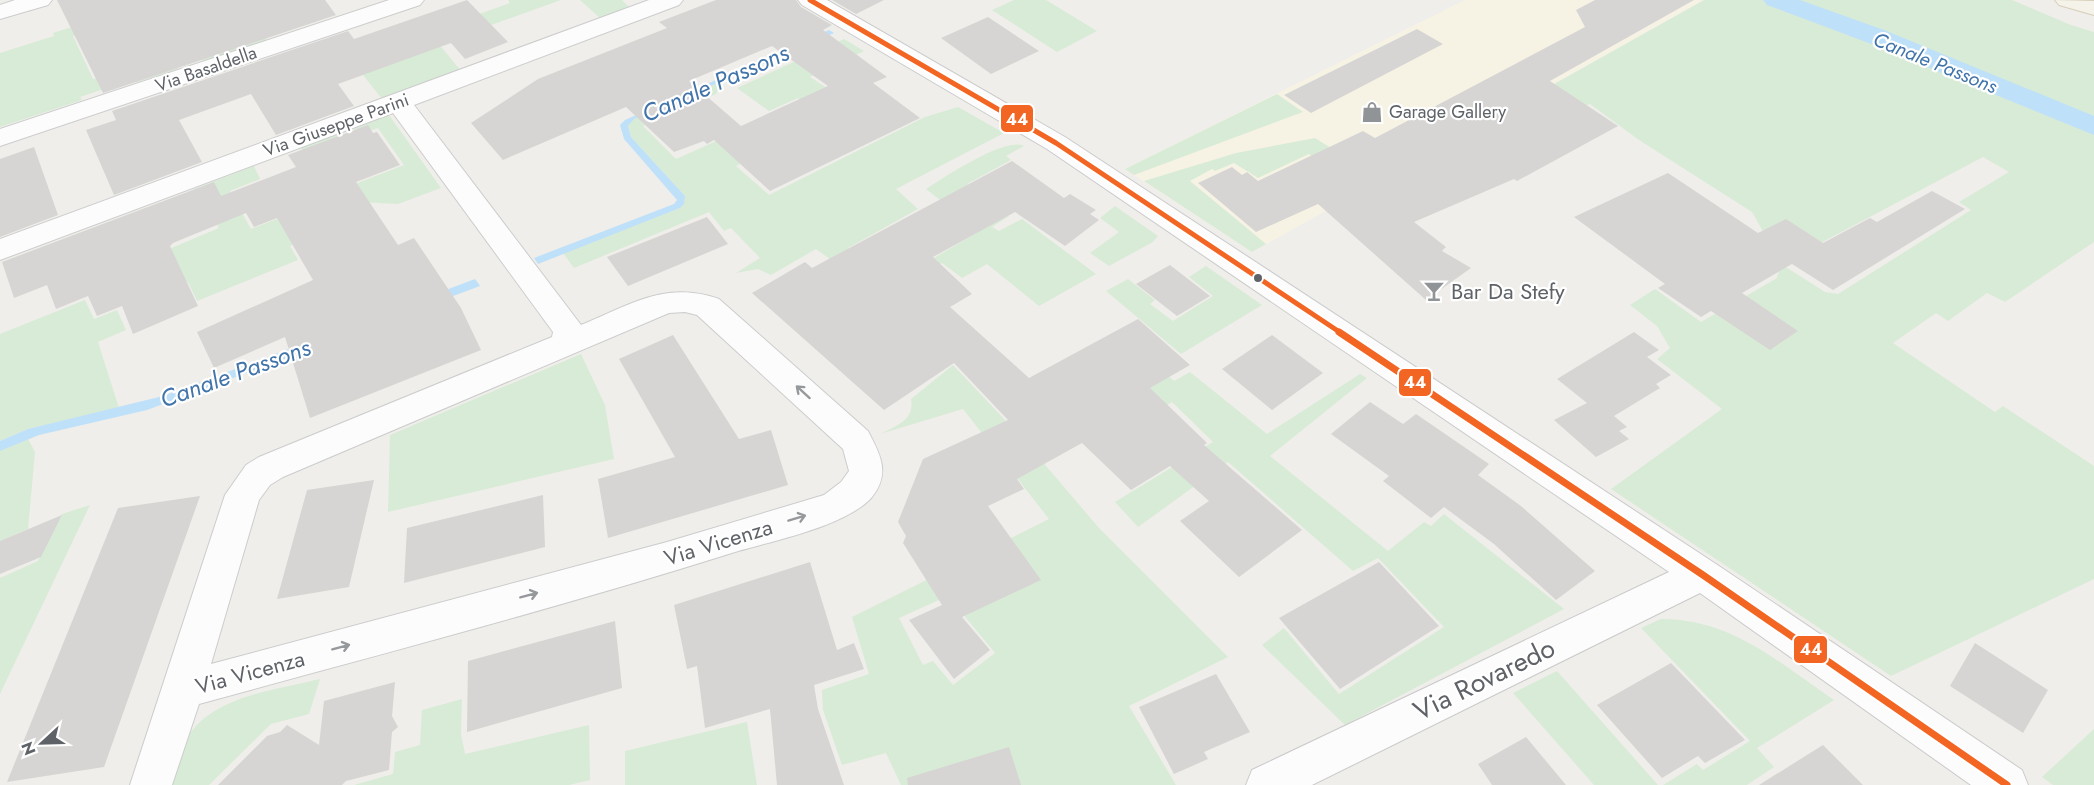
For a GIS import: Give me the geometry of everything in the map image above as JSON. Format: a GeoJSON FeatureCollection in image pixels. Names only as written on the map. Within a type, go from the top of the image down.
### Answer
{"type":"FeatureCollection","features":[{"type":"Feature","properties":{"kind":"main road"},"geometry":{"type":"LineString","coordinates":[[2067,0],[2094,8]]}},
{"type":"Feature","properties":{"kind":"street"},"geometry":{"type":"LineString","coordinates":[[0,12],[40,0]]}},
{"type":"Feature","properties":{"kind":"street","name":"Via Basaldella"},"geometry":{"type":"LineString","coordinates":[[0,138],[412,0]]}},
{"type":"Feature","properties":{"kind":"street","name":"Via Giuseppe Parini"},"geometry":{"type":"LineString","coordinates":[[0,250],[671,0]]}},
{"type":"Feature","properties":{"kind":"street"},"geometry":{"type":"LineString","coordinates":[[810,0],[1036,131],[1703,575],[2007,785]]}},
{"type":"Feature","properties":{"kind":"street"},"geometry":{"type":"LineString","coordinates":[[398,102],[569,331],[567,344]]}},
{"type":"Feature","properties":{"kind":"street","name":"Via Vicenza"},"geometry":{"type":"LineString","coordinates":[[151,785],[243,495],[258,475],[271,467],[662,304],[680,300],[695,301],[708,308],[856,440],[867,459],[867,474],[856,491],[835,506],[667,558],[183,690]]}},
{"type":"Feature","properties":{"kind":"street","name":"Via Rovaredo"},"geometry":{"type":"LineString","coordinates":[[1267,785],[1703,575]]}},
{"type":"Feature","properties":{"kind":"shaded area"},"geometry":{"type":"Polygon","coordinates":[[[1465,0],[1704,0],[1252,252],[1125,169],[1465,0]]]}},
{"type":"Feature","properties":{"kind":"green space"},"geometry":{"type":"Polygon","coordinates":[[[157,0],[242,0],[267,40],[203,61],[198,53],[149,19],[178,69],[137,82],[129,80],[129,19],[73,36],[93,79],[102,77],[107,88],[80,97],[82,100],[0,127],[0,53],[54,36],[53,33],[157,0]]]}},
{"type":"Feature","properties":{"kind":"green space"},"geometry":{"type":"Polygon","coordinates":[[[508,0],[561,0],[491,25],[434,38],[461,71],[383,100],[355,65],[379,50],[510,3],[508,0]]]}},
{"type":"Feature","properties":{"kind":"green space"},"geometry":{"type":"Polygon","coordinates":[[[580,0],[622,0],[630,8],[601,19],[580,0]]]}},
{"type":"Feature","properties":{"kind":"green space"},"geometry":{"type":"Polygon","coordinates":[[[1014,0],[1046,0],[1097,31],[1057,52],[992,10],[1014,0]]]}},
{"type":"Feature","properties":{"kind":"green space"},"geometry":{"type":"Polygon","coordinates":[[[1704,0],[2012,0],[2071,25],[2094,32],[2094,242],[2005,302],[1987,293],[1948,321],[1936,313],[1893,343],[1995,412],[2003,406],[2094,466],[2094,579],[1891,676],[1611,489],[1722,409],[1657,359],[1670,348],[1657,326],[1630,305],[1655,289],[1701,322],[1777,278],[1781,263],[1752,212],[1639,140],[1590,104],[1580,108],[1522,102],[1704,0]],[[1983,157],[1781,264],[1825,292],[1838,294],[1971,210],[1959,202],[2009,172],[1983,157]]]}},
{"type":"Feature","properties":{"kind":"green space"},"geometry":{"type":"Polygon","coordinates":[[[844,39],[864,51],[810,77],[842,98],[838,115],[736,166],[769,195],[925,117],[958,107],[1004,133],[896,189],[918,209],[848,248],[880,275],[927,262],[980,231],[926,189],[990,152],[1015,145],[1024,146],[1006,156],[1011,160],[967,184],[1009,216],[992,227],[999,231],[1022,219],[1096,274],[1039,306],[987,264],[962,278],[942,263],[881,296],[816,249],[771,275],[758,269],[736,273],[760,258],[731,228],[724,231],[709,212],[574,268],[563,253],[680,208],[685,196],[631,137],[628,126],[634,119],[722,81],[716,94],[643,126],[676,159],[750,126],[808,105],[798,98],[769,111],[737,88],[844,39]]]}},
{"type":"Feature","properties":{"kind":"green space"},"geometry":{"type":"Polygon","coordinates":[[[1277,94],[1303,112],[1134,175],[1125,169],[1277,94]]]}},
{"type":"Feature","properties":{"kind":"green space"},"geometry":{"type":"Polygon","coordinates":[[[389,115],[441,188],[398,204],[361,202],[341,210],[301,148],[337,135],[341,143],[342,189],[404,165],[378,128],[359,135],[354,129],[389,115]]]}},
{"type":"Feature","properties":{"kind":"green space"},"geometry":{"type":"Polygon","coordinates":[[[1315,138],[1331,148],[1313,157],[1309,154],[1258,178],[1234,163],[1215,171],[1212,169],[1190,181],[1266,244],[1252,252],[1144,181],[1236,153],[1315,138]]]}},
{"type":"Feature","properties":{"kind":"green space"},"geometry":{"type":"Polygon","coordinates":[[[254,166],[260,179],[230,191],[251,229],[316,204],[328,230],[290,246],[298,260],[197,301],[188,282],[154,296],[107,275],[219,228],[194,189],[254,166]]]}},
{"type":"Feature","properties":{"kind":"green space"},"geometry":{"type":"Polygon","coordinates":[[[1115,206],[1158,236],[1153,242],[1109,266],[1090,253],[1119,232],[1100,218],[1115,206]]]}},
{"type":"Feature","properties":{"kind":"green space"},"geometry":{"type":"Polygon","coordinates":[[[1206,266],[1262,305],[1181,354],[1106,291],[1128,279],[1155,300],[1150,304],[1173,321],[1213,296],[1189,277],[1206,266]]]}},
{"type":"Feature","properties":{"kind":"green space"},"geometry":{"type":"Polygon","coordinates":[[[85,300],[94,319],[117,310],[126,330],[98,342],[119,408],[28,429],[0,441],[0,334],[85,300]]]}},
{"type":"Feature","properties":{"kind":"green space"},"geometry":{"type":"Polygon","coordinates":[[[581,354],[605,405],[614,459],[388,512],[390,435],[581,354]]]}},
{"type":"Feature","properties":{"kind":"green space"},"geometry":{"type":"Polygon","coordinates":[[[953,365],[1024,440],[1099,528],[1228,657],[1129,706],[1176,785],[901,785],[886,753],[842,765],[823,710],[822,690],[869,674],[852,617],[1049,519],[963,409],[880,434],[898,425],[907,417],[910,412],[911,399],[953,365]],[[948,596],[899,618],[923,665],[933,661],[953,685],[995,653],[948,596]]]}},
{"type":"Feature","properties":{"kind":"green space"},"geometry":{"type":"Polygon","coordinates":[[[1161,369],[1174,381],[1190,372],[1267,434],[1360,374],[1367,378],[1270,456],[1388,551],[1424,522],[1431,526],[1444,514],[1564,609],[1345,725],[1262,645],[1284,628],[1339,694],[1444,627],[1378,558],[1353,571],[1228,462],[1138,527],[1115,502],[1213,442],[1172,402],[1164,407],[1147,390],[1161,369]]]}},
{"type":"Feature","properties":{"kind":"green space"},"geometry":{"type":"Polygon","coordinates":[[[28,439],[35,452],[28,529],[0,541],[0,451],[28,439]]]}},
{"type":"Feature","properties":{"kind":"green space"},"geometry":{"type":"Polygon","coordinates":[[[90,505],[0,694],[0,578],[38,561],[62,514],[90,505]]]}},
{"type":"Feature","properties":{"kind":"green space"},"geometry":{"type":"Polygon","coordinates":[[[1661,619],[1710,626],[1732,635],[1753,645],[1834,700],[1757,748],[1774,767],[1747,785],[1663,785],[1697,764],[1703,770],[1750,741],[1641,628],[1661,619]]]}},
{"type":"Feature","properties":{"kind":"green space"},"geometry":{"type":"Polygon","coordinates":[[[1557,671],[1658,785],[1594,785],[1513,693],[1557,671]]]}},
{"type":"Feature","properties":{"kind":"green space"},"geometry":{"type":"Polygon","coordinates":[[[320,679],[309,714],[271,724],[209,785],[171,785],[183,745],[194,729],[208,716],[242,698],[320,679]]]}},
{"type":"Feature","properties":{"kind":"green space"},"geometry":{"type":"Polygon","coordinates":[[[462,699],[461,734],[465,754],[589,725],[590,780],[569,785],[354,785],[393,774],[395,752],[420,745],[422,710],[462,699]]]}},
{"type":"Feature","properties":{"kind":"green space"},"geometry":{"type":"Polygon","coordinates":[[[747,722],[757,785],[625,785],[625,751],[747,722]]]}},
{"type":"Feature","properties":{"kind":"green space"},"geometry":{"type":"Polygon","coordinates":[[[2094,729],[2094,785],[2053,785],[2042,777],[2094,729]]]}},
{"type":"Feature","properties":{"kind":"water"},"geometry":{"type":"Polygon","coordinates":[[[829,30],[834,33],[634,119],[628,126],[631,137],[685,196],[684,204],[680,208],[538,264],[534,258],[674,204],[677,200],[624,139],[620,125],[625,120],[829,30]]]}},
{"type":"Feature","properties":{"kind":"water"},"geometry":{"type":"Polygon","coordinates":[[[475,279],[480,286],[147,410],[39,435],[0,451],[0,441],[28,429],[163,396],[475,279]]]}},
{"type":"Feature","properties":{"kind":"building"},"geometry":{"type":"Polygon","coordinates":[[[57,0],[325,0],[336,15],[103,93],[57,0]]]}},
{"type":"Feature","properties":{"kind":"building"},"geometry":{"type":"Polygon","coordinates":[[[467,0],[508,42],[465,59],[451,43],[338,84],[354,106],[276,135],[251,94],[179,120],[202,162],[114,195],[86,130],[116,120],[112,111],[348,31],[354,39],[467,0]]]}},
{"type":"Feature","properties":{"kind":"building"},"geometry":{"type":"Polygon","coordinates":[[[716,0],[796,0],[801,7],[832,25],[823,30],[887,77],[873,83],[920,118],[770,191],[714,140],[707,144],[704,141],[674,152],[626,107],[503,160],[471,123],[538,79],[667,28],[659,22],[716,0]],[[772,46],[689,81],[741,126],[828,86],[772,46]]]}},
{"type":"Feature","properties":{"kind":"building"},"geometry":{"type":"Polygon","coordinates":[[[832,0],[884,0],[856,14],[832,0]]]}},
{"type":"Feature","properties":{"kind":"building"},"geometry":{"type":"Polygon","coordinates":[[[1595,0],[1694,0],[1550,81],[1618,126],[1517,181],[1514,179],[1414,222],[1446,247],[1442,251],[1471,268],[1426,300],[1318,204],[1256,232],[1198,183],[1232,167],[1242,175],[1247,172],[1258,181],[1363,131],[1375,138],[1585,27],[1576,10],[1595,0]]]}},
{"type":"Feature","properties":{"kind":"building"},"geometry":{"type":"Polygon","coordinates":[[[988,17],[1039,51],[991,74],[941,38],[988,17]]]}},
{"type":"Feature","properties":{"kind":"building"},"geometry":{"type":"Polygon","coordinates":[[[1417,29],[1443,44],[1311,113],[1284,95],[1417,29]]]}},
{"type":"Feature","properties":{"kind":"building"},"geometry":{"type":"Polygon","coordinates":[[[368,125],[373,133],[377,132],[400,165],[356,182],[398,245],[414,238],[461,308],[481,350],[310,418],[285,337],[214,368],[197,332],[313,280],[277,218],[254,227],[246,213],[170,246],[198,306],[133,334],[122,306],[97,316],[88,296],[56,309],[47,285],[14,298],[2,262],[214,182],[221,196],[296,167],[288,155],[368,125]]]}},
{"type":"Feature","properties":{"kind":"building"},"geometry":{"type":"Polygon","coordinates":[[[34,147],[58,215],[0,237],[0,159],[34,147]]]}},
{"type":"Feature","properties":{"kind":"building"},"geometry":{"type":"Polygon","coordinates":[[[1012,161],[1064,198],[1070,194],[1096,210],[1090,214],[1099,220],[1065,246],[1015,212],[933,257],[972,294],[950,307],[1029,378],[1138,319],[1190,365],[1150,388],[1207,443],[1204,445],[1302,530],[1239,577],[1180,521],[1209,501],[1170,466],[1131,490],[1082,443],[1017,479],[1024,489],[988,506],[1041,580],[962,617],[990,650],[954,679],[909,620],[942,605],[903,543],[906,536],[898,522],[923,459],[1008,420],[954,363],[884,410],[752,293],[805,262],[812,268],[1012,161]]]}},
{"type":"Feature","properties":{"kind":"building"},"geometry":{"type":"Polygon","coordinates":[[[1668,173],[1758,233],[1786,219],[1823,243],[1870,218],[1877,222],[1932,191],[1965,209],[1833,290],[1792,264],[1742,293],[1798,331],[1770,350],[1711,311],[1701,317],[1658,288],[1665,284],[1574,217],[1668,173]]]}},
{"type":"Feature","properties":{"kind":"building"},"geometry":{"type":"Polygon","coordinates":[[[707,217],[728,244],[628,286],[607,257],[707,217]]]}},
{"type":"Feature","properties":{"kind":"building"},"geometry":{"type":"Polygon","coordinates":[[[1170,265],[1210,296],[1177,316],[1136,284],[1170,265]]]}},
{"type":"Feature","properties":{"kind":"building"},"geometry":{"type":"Polygon","coordinates":[[[1634,332],[1659,350],[1647,357],[1671,375],[1656,384],[1660,388],[1614,416],[1627,427],[1619,431],[1629,439],[1596,457],[1554,420],[1587,403],[1557,379],[1634,332]]]}},
{"type":"Feature","properties":{"kind":"building"},"geometry":{"type":"Polygon","coordinates":[[[673,335],[739,439],[771,430],[788,485],[608,538],[598,479],[675,457],[619,359],[673,335]]]}},
{"type":"Feature","properties":{"kind":"building"},"geometry":{"type":"Polygon","coordinates":[[[1272,335],[1323,373],[1272,410],[1222,369],[1272,335]]]}},
{"type":"Feature","properties":{"kind":"building"},"geometry":{"type":"Polygon","coordinates":[[[1370,402],[1403,424],[1416,414],[1489,464],[1478,475],[1521,506],[1595,571],[1556,600],[1494,544],[1444,507],[1431,518],[1383,481],[1389,476],[1331,434],[1370,402]]]}},
{"type":"Feature","properties":{"kind":"building"},"geometry":{"type":"Polygon","coordinates":[[[374,480],[349,587],[277,599],[307,490],[374,480]]]}},
{"type":"Feature","properties":{"kind":"building"},"geometry":{"type":"Polygon","coordinates":[[[543,495],[545,547],[404,583],[407,528],[543,495]]]}},
{"type":"Feature","properties":{"kind":"building"},"geometry":{"type":"Polygon","coordinates":[[[200,496],[104,767],[7,782],[118,508],[200,496]]]}},
{"type":"Feature","properties":{"kind":"building"},"geometry":{"type":"Polygon","coordinates":[[[62,515],[41,557],[0,574],[0,541],[62,515]]]}},
{"type":"Feature","properties":{"kind":"building"},"geometry":{"type":"Polygon","coordinates":[[[810,562],[837,650],[854,643],[864,669],[814,685],[818,709],[844,785],[777,785],[770,709],[705,728],[697,666],[687,669],[674,605],[810,562]]]}},
{"type":"Feature","properties":{"kind":"building"},"geometry":{"type":"Polygon","coordinates":[[[1379,562],[1439,626],[1340,689],[1279,618],[1379,562]]]}},
{"type":"Feature","properties":{"kind":"building"},"geometry":{"type":"Polygon","coordinates":[[[615,621],[622,688],[467,732],[468,661],[615,621]]]}},
{"type":"Feature","properties":{"kind":"building"},"geometry":{"type":"Polygon","coordinates":[[[1975,643],[2048,690],[2023,733],[1950,686],[1975,643]]]}},
{"type":"Feature","properties":{"kind":"building"},"geometry":{"type":"Polygon","coordinates":[[[1671,663],[1745,740],[1705,763],[1698,756],[1662,778],[1597,705],[1671,663]]]}},
{"type":"Feature","properties":{"kind":"building"},"geometry":{"type":"Polygon","coordinates":[[[1216,674],[1250,732],[1204,752],[1208,759],[1174,774],[1139,707],[1216,674]]]}},
{"type":"Feature","properties":{"kind":"building"},"geometry":{"type":"Polygon","coordinates":[[[395,682],[392,716],[398,727],[392,732],[389,770],[346,781],[342,785],[218,785],[267,736],[280,732],[287,725],[319,745],[324,701],[395,682]]]}},
{"type":"Feature","properties":{"kind":"building"},"geometry":{"type":"Polygon","coordinates":[[[1526,737],[1566,785],[1492,785],[1478,764],[1526,737]]]}},
{"type":"Feature","properties":{"kind":"building"},"geometry":{"type":"Polygon","coordinates":[[[1823,745],[1863,785],[1759,785],[1823,745]]]}},
{"type":"Feature","properties":{"kind":"building"},"geometry":{"type":"Polygon","coordinates":[[[1009,747],[1021,785],[908,785],[907,778],[1009,747]]]}},
{"type":"Feature","properties":{"kind":"waterway","name":"Canale Passons"},"geometry":{"type":"LineString","coordinates":[[1776,0],[1875,36],[2094,126]]}},
{"type":"Feature","properties":{"kind":"transit line","name":"44"},"geometry":{"type":"LineString","coordinates":[[810,0],[1056,143],[1703,575],[2007,785]]}},
{"type":"Feature","properties":{"kind":"place","name":"Garage Gallery"},"geometry":{"type":"Point","coordinates":[1372,112]}},
{"type":"Feature","properties":{"kind":"place","name":"Bar Da Stefy"},"geometry":{"type":"Point","coordinates":[1434,291]}}]}
